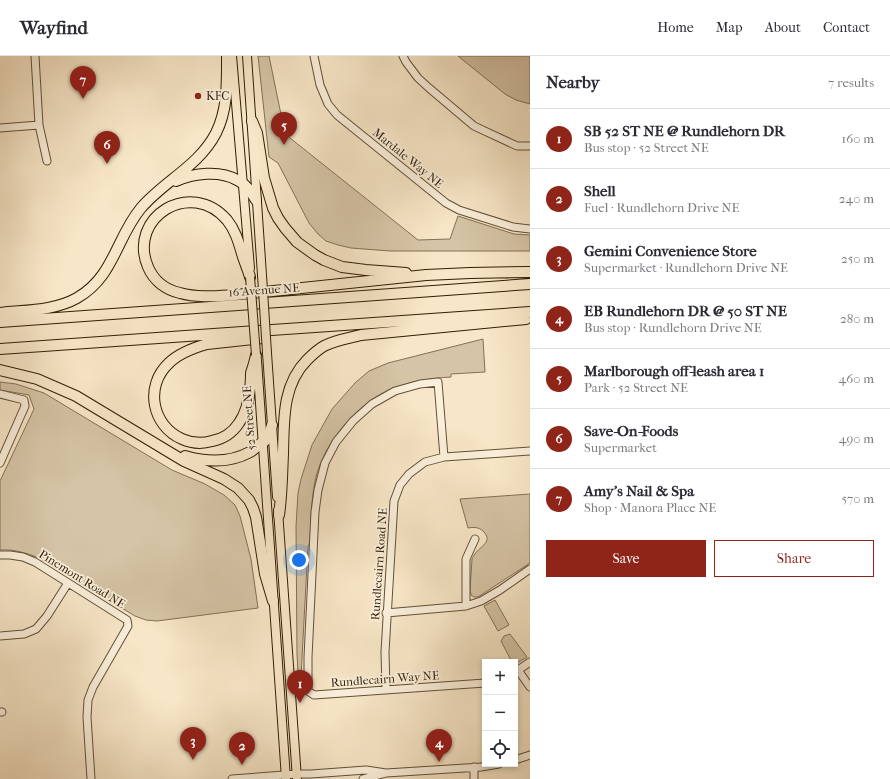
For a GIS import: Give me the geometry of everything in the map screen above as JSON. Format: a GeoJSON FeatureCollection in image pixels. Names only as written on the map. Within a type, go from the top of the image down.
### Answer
{"type":"FeatureCollection","features":[{"type":"Feature","properties":{"kind":"highway"},"geometry":{"type":"LineString","coordinates":[[0,313],[43,309],[61,305],[84,294],[97,283],[107,270],[128,227],[138,212],[148,200],[200,156],[216,133],[223,115],[225,104],[227,86],[227,56]]}},
{"type":"Feature","properties":{"kind":"highway"},"geometry":{"type":"LineString","coordinates":[[252,121],[257,133],[264,178],[273,208],[285,228],[297,242],[324,260],[342,267],[426,275]]}},
{"type":"Feature","properties":{"kind":"highway"},"geometry":{"type":"LineString","coordinates":[[162,188],[187,177],[214,174],[231,177],[238,180],[250,190],[256,200]]}},
{"type":"Feature","properties":{"kind":"highway"},"geometry":{"type":"LineString","coordinates":[[250,277],[240,244],[232,227],[222,215],[215,210],[199,203],[180,203],[170,206],[158,215],[152,222],[145,237],[144,255],[149,270],[158,282],[166,287],[180,293],[197,296],[214,297],[426,275],[470,272],[530,272]]}},
{"type":"Feature","properties":{"kind":"highway","name":"16 Avenue NE"},"geometry":{"type":"LineString","coordinates":[[0,322],[530,284]]}},
{"type":"Feature","properties":{"kind":"highway"},"geometry":{"type":"LineString","coordinates":[[0,349],[530,312]]}},
{"type":"Feature","properties":{"kind":"highway"},"geometry":{"type":"LineString","coordinates":[[279,515],[282,494],[283,417],[289,388],[297,371],[316,351],[332,343],[361,335],[530,319]]}},
{"type":"Feature","properties":{"kind":"highway"},"geometry":{"type":"LineString","coordinates":[[256,355],[251,374],[250,395],[245,412],[238,425],[232,431],[225,436],[210,442],[201,443],[186,440],[172,433],[166,428],[155,408],[154,400],[158,376],[169,363],[189,350],[207,344],[393,322]]}},
{"type":"Feature","properties":{"kind":"highway"},"geometry":{"type":"LineString","coordinates":[[0,370],[37,379],[60,388],[84,400],[140,435],[184,460],[238,488],[253,508],[256,517],[265,574],[273,601]]}},
{"type":"Feature","properties":{"kind":"highway"},"geometry":{"type":"LineString","coordinates":[[166,449],[198,459],[225,460],[247,454],[252,451],[265,441],[269,435],[272,425]]}},
{"type":"Feature","properties":{"kind":"main road","name":"52 Street NE"},"geometry":{"type":"LineString","coordinates":[[232,56],[256,355],[286,777]]}},
{"type":"Feature","properties":{"kind":"main road","name":"52 Street NE"},"geometry":{"type":"LineString","coordinates":[[247,56],[297,776]]}},
{"type":"Feature","properties":{"kind":"street"},"geometry":{"type":"LineString","coordinates":[[35,56],[39,125],[47,161]]}},
{"type":"Feature","properties":{"kind":"street","name":"Mardale Way NE"},"geometry":{"type":"LineString","coordinates":[[314,56],[320,85],[328,104],[337,115],[446,203],[459,210],[513,227],[530,228]]}},
{"type":"Feature","properties":{"kind":"street"},"geometry":{"type":"LineString","coordinates":[[403,56],[418,78],[474,126],[517,146],[530,146]]}},
{"type":"Feature","properties":{"kind":"street"},"geometry":{"type":"LineString","coordinates":[[0,128],[39,125]]}},
{"type":"Feature","properties":{"kind":"street","name":"Rundlecairn Way NE"},"geometry":{"type":"LineString","coordinates":[[444,457],[438,382],[420,384],[395,391],[372,404],[353,420],[336,442],[325,463],[318,490],[315,512],[308,657],[308,691],[314,695],[482,683]]}},
{"type":"Feature","properties":{"kind":"street"},"geometry":{"type":"LineString","coordinates":[[0,394],[24,400],[25,406],[0,463]]}},
{"type":"Feature","properties":{"kind":"street","name":"Rundlecairn Road NE"},"geometry":{"type":"LineString","coordinates":[[386,689],[384,652],[386,613],[394,502],[400,485],[408,474],[425,462],[444,457],[530,451]]}},
{"type":"Feature","properties":{"kind":"street"},"geometry":{"type":"LineString","coordinates":[[466,606],[466,558],[475,539]]}},
{"type":"Feature","properties":{"kind":"street","name":"Pinemont Road NE"},"geometry":{"type":"LineString","coordinates":[[0,555],[10,554],[35,562],[126,620],[128,626],[92,687],[88,700],[87,717],[91,779]]}},
{"type":"Feature","properties":{"kind":"street"},"geometry":{"type":"LineString","coordinates":[[386,613],[466,606],[481,601],[530,569]]}},
{"type":"Feature","properties":{"kind":"street"},"geometry":{"type":"LineString","coordinates":[[0,636],[24,634],[36,629],[47,616],[68,583]]}},
{"type":"Feature","properties":{"kind":"street"},"geometry":{"type":"LineString","coordinates":[[518,670],[530,662]]}},
{"type":"Feature","properties":{"kind":"street"},"geometry":{"type":"LineString","coordinates":[[518,673],[530,687]]}},
{"type":"Feature","properties":{"kind":"street"},"geometry":{"type":"LineString","coordinates":[[518,759],[530,755]]}},
{"type":"Feature","properties":{"kind":"street"},"geometry":{"type":"LineString","coordinates":[[363,779],[386,774],[482,766]]}},
{"type":"Feature","properties":{"kind":"street"},"geometry":{"type":"LineString","coordinates":[[474,767],[474,779]]}},
{"type":"Feature","properties":{"kind":"street"},"geometry":{"type":"LineString","coordinates":[[232,779],[286,777],[366,770],[386,774]]}},
{"type":"Feature","properties":{"kind":"shaded area"},"geometry":{"type":"Polygon","coordinates":[[[258,56],[269,56],[285,134],[418,240],[450,239],[458,216],[514,234],[530,235],[530,251],[390,251],[351,248],[326,241],[309,223],[278,163],[269,157],[258,56]]]}},
{"type":"Feature","properties":{"kind":"shaded area"},"geometry":{"type":"Polygon","coordinates":[[[458,56],[530,56],[530,104],[516,100],[505,94],[458,56]]]}},
{"type":"Feature","properties":{"kind":"shaded area"},"geometry":{"type":"Polygon","coordinates":[[[483,339],[485,372],[451,374],[451,377],[415,382],[394,388],[381,394],[356,412],[345,424],[335,436],[320,463],[313,493],[310,541],[308,547],[301,676],[302,690],[299,690],[297,654],[296,526],[298,493],[312,445],[332,409],[355,383],[369,371],[388,363],[483,339]]]}},
{"type":"Feature","properties":{"kind":"shaded area"},"geometry":{"type":"Polygon","coordinates":[[[0,382],[16,384],[44,393],[172,470],[205,484],[224,495],[235,505],[240,516],[251,559],[258,608],[157,621],[146,620],[135,616],[39,558],[20,552],[0,550],[0,481],[34,409],[29,395],[0,390],[0,382]]]}},
{"type":"Feature","properties":{"kind":"shaded area"},"geometry":{"type":"Polygon","coordinates":[[[530,494],[530,563],[478,597],[474,597],[471,595],[470,590],[472,559],[477,551],[485,544],[487,538],[480,529],[474,527],[468,528],[460,499],[530,494]]]}},
{"type":"Feature","properties":{"kind":"shaded area"},"geometry":{"type":"Polygon","coordinates":[[[495,600],[509,625],[498,631],[484,606],[495,600]]]}},
{"type":"Feature","properties":{"kind":"shaded area"},"geometry":{"type":"Polygon","coordinates":[[[510,634],[527,657],[518,662],[518,659],[510,659],[501,641],[504,636],[510,634]]]}},
{"type":"Feature","properties":{"kind":"place","name":"KFC"},"geometry":{"type":"Point","coordinates":[198,96]}},
{"type":"Feature","properties":{"kind":"place","name":"Amy's Nail & Spa"},"geometry":{"type":"Point","coordinates":[83,99]}},
{"type":"Feature","properties":{"kind":"place","name":"Marlborough off-leash area 1"},"geometry":{"type":"Point","coordinates":[284,145]}},
{"type":"Feature","properties":{"kind":"place","name":"Save-On-Foods"},"geometry":{"type":"Point","coordinates":[107,164]}},
{"type":"Feature","properties":{"kind":"place","name":"SB 52 ST NE @ Rundlehorn DR"},"geometry":{"type":"Point","coordinates":[300,703]}},
{"type":"Feature","properties":{"kind":"place","name":"Gemini Convenience Store"},"geometry":{"type":"Point","coordinates":[193,760]}},
{"type":"Feature","properties":{"kind":"place","name":"EB Rundlehorn DR @ 50 ST NE"},"geometry":{"type":"Point","coordinates":[439,762]}},
{"type":"Feature","properties":{"kind":"place","name":"Shell"},"geometry":{"type":"Point","coordinates":[242,765]}}]}
